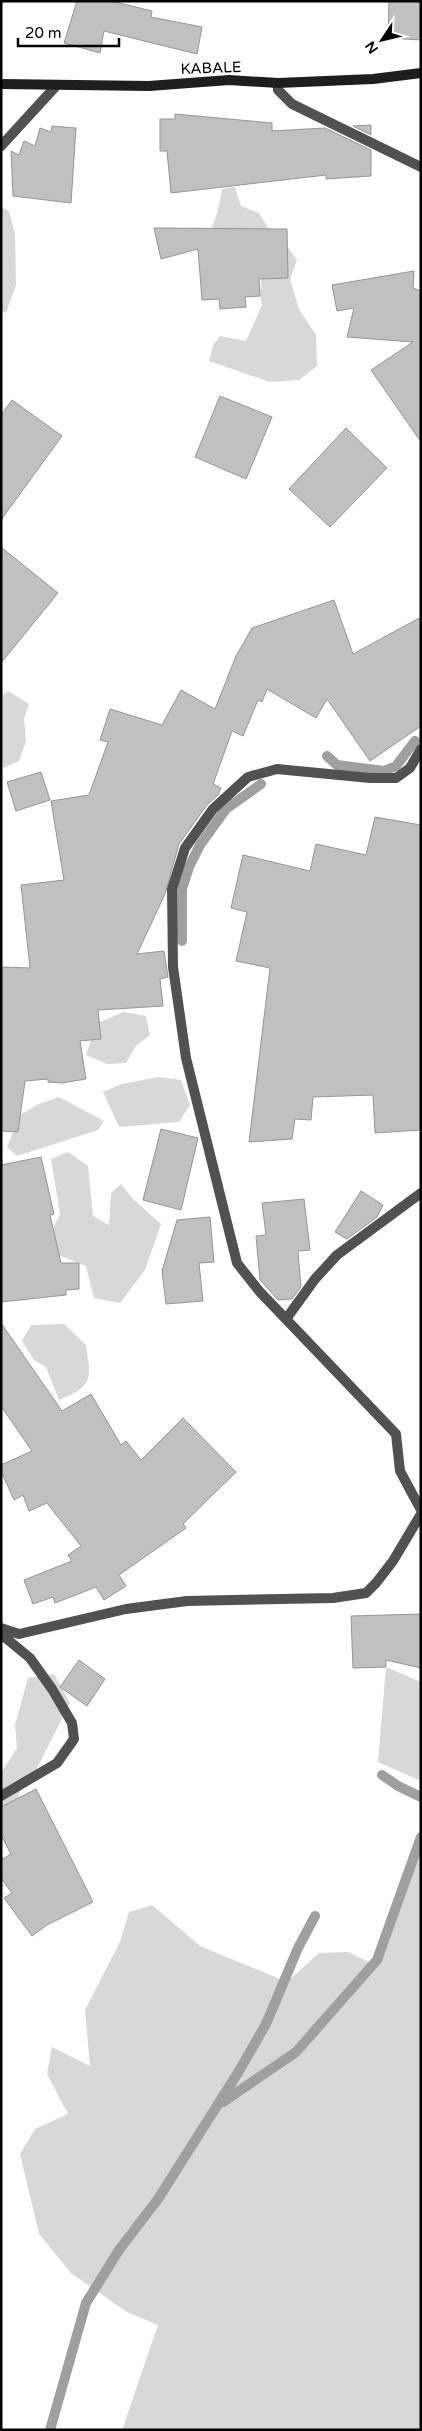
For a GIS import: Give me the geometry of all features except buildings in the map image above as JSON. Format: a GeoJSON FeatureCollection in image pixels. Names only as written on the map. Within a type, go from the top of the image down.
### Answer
{"type":"FeatureCollection","features":[{"type":"Feature","properties":{"kind":"street","name":"KABALE"},"geometry":{"type":"LineString","coordinates":[[1,84],[149,86],[229,80],[278,83],[373,79],[421,73]]}},
{"type":"Feature","properties":{"kind":"street"},"geometry":{"type":"LineString","coordinates":[[278,83],[278,90],[292,104],[421,167]]}},
{"type":"Feature","properties":{"kind":"street"},"geometry":{"type":"LineString","coordinates":[[1,146],[56,86]]}},
{"type":"Feature","properties":{"kind":"street"},"geometry":{"type":"LineString","coordinates":[[421,748],[410,768],[396,778],[361,777],[277,769],[248,777],[213,809],[186,848],[172,889],[173,967],[186,1058],[237,1263],[260,1292],[396,1434],[400,1471],[421,1510]]}},
{"type":"Feature","properties":{"kind":"street"},"geometry":{"type":"LineString","coordinates":[[286,1319],[315,1279],[337,1255],[421,1193]]}},
{"type":"Feature","properties":{"kind":"street"},"geometry":{"type":"LineString","coordinates":[[1,1628],[19,1634],[126,1609],[187,1601],[333,1598],[366,1592],[376,1583],[393,1561],[421,1514]]}},
{"type":"Feature","properties":{"kind":"street"},"geometry":{"type":"LineString","coordinates":[[1,1634],[30,1658],[52,1689],[72,1723],[74,1739],[57,1763],[1,1796]]}},
{"type":"Feature","properties":{"kind":"shaded area"},"geometry":{"type":"Polygon","coordinates":[[[235,187],[241,206],[259,213],[270,231],[282,239],[297,260],[290,279],[299,309],[316,335],[317,366],[299,380],[270,382],[209,361],[213,345],[220,336],[246,341],[262,305],[260,296],[265,240],[209,261],[194,248],[201,243],[211,230],[217,214],[222,189],[235,187]]]}},
{"type":"Feature","properties":{"kind":"shaded area"},"geometry":{"type":"Polygon","coordinates":[[[1,207],[9,211],[15,234],[16,285],[6,313],[1,310],[1,207]]]}},
{"type":"Feature","properties":{"kind":"shaded area"},"geometry":{"type":"Polygon","coordinates":[[[8,691],[29,704],[24,719],[26,741],[19,761],[4,768],[1,760],[1,696],[8,691]]]}},
{"type":"Feature","properties":{"kind":"shaded area"},"geometry":{"type":"Polygon","coordinates":[[[123,1012],[146,1016],[150,1035],[136,1046],[126,1063],[107,1064],[86,1055],[96,1024],[123,1012]]]}},
{"type":"Feature","properties":{"kind":"shaded area"},"geometry":{"type":"Polygon","coordinates":[[[159,1077],[181,1080],[190,1105],[179,1122],[119,1127],[103,1092],[122,1084],[159,1077]]]}},
{"type":"Feature","properties":{"kind":"shaded area"},"geometry":{"type":"Polygon","coordinates":[[[59,1097],[104,1121],[98,1130],[17,1156],[7,1147],[20,1115],[39,1104],[59,1097]]]}},
{"type":"Feature","properties":{"kind":"shaded area"},"geometry":{"type":"Polygon","coordinates":[[[68,1152],[88,1166],[93,1216],[109,1225],[111,1193],[121,1184],[133,1199],[161,1224],[145,1270],[120,1303],[94,1298],[86,1266],[43,1249],[60,1214],[51,1159],[68,1152]]]}},
{"type":"Feature","properties":{"kind":"shaded area"},"geometry":{"type":"Polygon","coordinates":[[[64,1324],[86,1345],[89,1374],[88,1380],[79,1390],[59,1400],[46,1367],[34,1360],[22,1341],[31,1325],[64,1324]]]}},
{"type":"Feature","properties":{"kind":"shaded area"},"geometry":{"type":"Polygon","coordinates":[[[386,1667],[421,1682],[421,1781],[378,1762],[386,1667]]]}},
{"type":"Feature","properties":{"kind":"shaded area"},"geometry":{"type":"Polygon","coordinates":[[[54,1674],[70,1703],[35,1772],[20,1792],[13,1812],[1,1814],[1,1773],[17,1748],[15,1725],[28,1678],[54,1674]]]}},
{"type":"Feature","properties":{"kind":"shaded area"},"geometry":{"type":"Polygon","coordinates":[[[421,1826],[421,2430],[122,2430],[158,2325],[127,2312],[71,2273],[39,2234],[20,2154],[35,2129],[68,2114],[47,2074],[52,2047],[90,2066],[85,2010],[120,1942],[129,1912],[152,1905],[200,1946],[287,1982],[319,1953],[348,1952],[375,1965],[421,1826]]]}},
{"type":"Feature","properties":{"kind":"waterway"},"geometry":{"type":"LineString","coordinates":[[327,756],[337,765],[384,771],[396,766],[415,741]]}},
{"type":"Feature","properties":{"kind":"waterway"},"geometry":{"type":"LineString","coordinates":[[182,941],[182,889],[189,867],[200,845],[226,809],[261,784]]}},
{"type":"Feature","properties":{"kind":"waterway"},"geometry":{"type":"LineString","coordinates":[[382,1775],[398,1786],[421,1797]]}},
{"type":"Feature","properties":{"kind":"waterway"},"geometry":{"type":"LineString","coordinates":[[223,2102],[296,2052],[377,1960],[421,1837]]}},
{"type":"Feature","properties":{"kind":"waterway"},"geometry":{"type":"LineString","coordinates":[[50,2430],[86,2303],[119,2250],[158,2199],[239,2071],[266,2024],[298,1948],[315,1916]]}}]}
